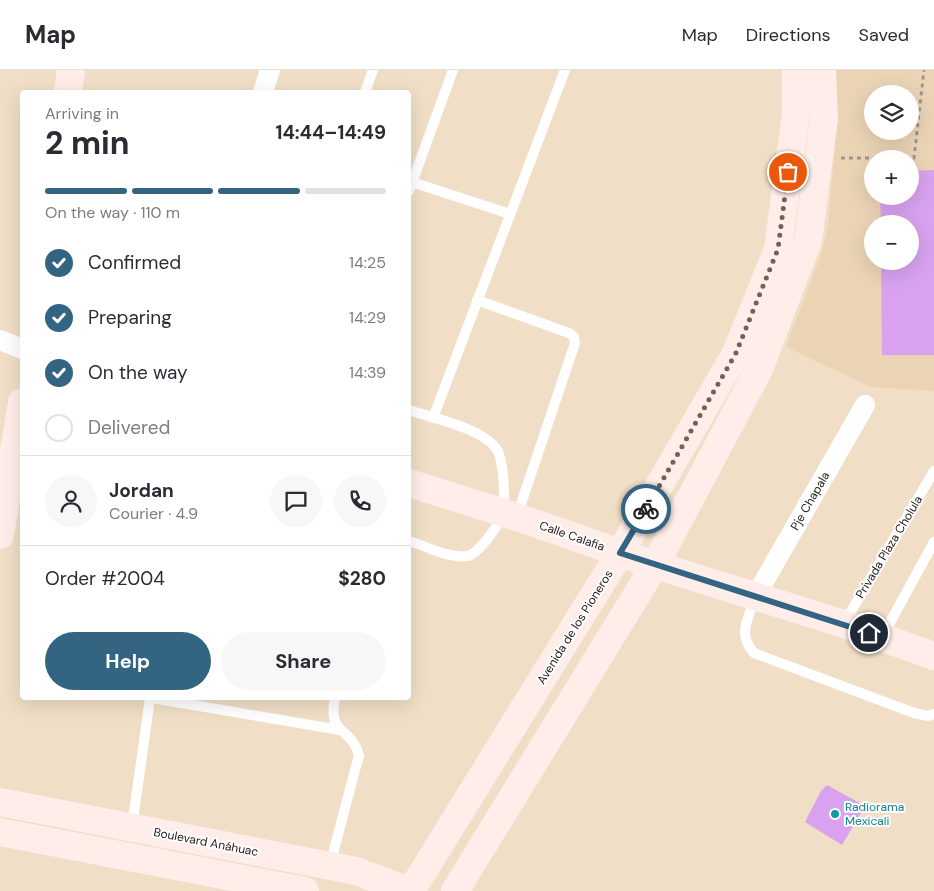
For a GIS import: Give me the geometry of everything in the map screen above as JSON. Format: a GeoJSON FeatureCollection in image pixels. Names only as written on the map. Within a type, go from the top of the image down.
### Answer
{"type":"FeatureCollection","features":[{"type":"Feature","properties":{"kind":"street"},"geometry":{"type":"LineString","coordinates":[[68,90],[71,70]]}},
{"type":"Feature","properties":{"kind":"street"},"geometry":{"type":"LineString","coordinates":[[263,90],[270,70]]}},
{"type":"Feature","properties":{"kind":"street","name":"Avenida de los Pioneros"},"geometry":{"type":"LineString","coordinates":[[410,891],[620,553],[736,353],[778,249],[796,113],[796,70]]}},
{"type":"Feature","properties":{"kind":"street"},"geometry":{"type":"LineString","coordinates":[[455,891],[655,565],[759,369],[808,241],[824,119],[822,70]]}},
{"type":"Feature","properties":{"kind":"street"},"geometry":{"type":"LineString","coordinates":[[0,340],[20,348]]}},
{"type":"Feature","properties":{"kind":"street","name":"Pje Chapala"},"geometry":{"type":"LineString","coordinates":[[755,597],[864,405]]}},
{"type":"Feature","properties":{"kind":"street"},"geometry":{"type":"LineString","coordinates":[[0,534],[20,414]]}},
{"type":"Feature","properties":{"kind":"street","name":"Calle Calafia"},"geometry":{"type":"LineString","coordinates":[[411,484],[655,565],[844,624],[934,656]]}},
{"type":"Feature","properties":{"kind":"street","name":"Boulevard Anáhuac"},"geometry":{"type":"LineString","coordinates":[[0,802],[356,871],[410,891]]}},
{"type":"Feature","properties":{"kind":"street"},"geometry":{"type":"LineString","coordinates":[[0,832],[305,891]]}},
{"type":"Feature","properties":{"kind":"lane"},"geometry":{"type":"LineString","coordinates":[[366,90],[373,70]]}},
{"type":"Feature","properties":{"kind":"lane"},"geometry":{"type":"LineString","coordinates":[[411,182],[453,70]]}},
{"type":"Feature","properties":{"kind":"lane"},"geometry":{"type":"LineString","coordinates":[[433,418],[565,70]]}},
{"type":"Feature","properties":{"kind":"lane"},"geometry":{"type":"LineString","coordinates":[[411,185],[510,214]]}},
{"type":"Feature","properties":{"kind":"lane"},"geometry":{"type":"LineString","coordinates":[[411,541],[453,555],[469,556],[480,549],[510,516],[575,343],[574,337],[569,333],[478,300]]}},
{"type":"Feature","properties":{"kind":"lane"},"geometry":{"type":"LineString","coordinates":[[411,411],[476,433],[496,448],[501,463],[510,516]]}},
{"type":"Feature","properties":{"kind":"lane","name":"Privada Plaza Cholula"},"geometry":{"type":"LineString","coordinates":[[844,624],[934,471]]}},
{"type":"Feature","properties":{"kind":"lane"},"geometry":{"type":"LineString","coordinates":[[882,637],[934,542]]}},
{"type":"Feature","properties":{"kind":"lane"},"geometry":{"type":"LineString","coordinates":[[755,597],[743,635],[747,645],[754,653],[914,713],[928,716],[934,714]]}},
{"type":"Feature","properties":{"kind":"lane"},"geometry":{"type":"LineString","coordinates":[[132,828],[151,700]]}},
{"type":"Feature","properties":{"kind":"lane"},"geometry":{"type":"LineString","coordinates":[[163,700],[340,730],[349,736],[356,745],[359,755],[329,866]]}},
{"type":"Feature","properties":{"kind":"lane"},"geometry":{"type":"LineString","coordinates":[[336,700],[333,715],[340,730]]}},
{"type":"Feature","properties":{"kind":"path"},"geometry":{"type":"LineString","coordinates":[[841,148],[841,158],[914,158],[924,70]]}},
{"type":"Feature","properties":{"kind":"shaded area"},"geometry":{"type":"Polygon","coordinates":[[[836,70],[934,70],[934,391],[871,387],[786,347],[820,258],[828,226],[835,145],[836,70]]]}},
{"type":"Feature","properties":{"kind":"building"},"geometry":{"type":"Polygon","coordinates":[[[934,170],[934,355],[882,355],[881,270],[919,270],[919,215],[881,215],[880,205],[919,205],[919,171],[934,170]]]}},
{"type":"Feature","properties":{"kind":"building","name":"Radiorama Mexicali"},"geometry":{"type":"Polygon","coordinates":[[[827,785],[865,806],[842,845],[805,822],[821,791],[827,785]]]}},
{"type":"Feature","properties":{"kind":"way so far"},"geometry":{"type":"LineString","coordinates":[[646,509],[736,353],[778,249],[788,172]]}},
{"type":"Feature","properties":{"kind":"place","name":"Radiorama Mexicali"},"geometry":{"type":"Point","coordinates":[835,814]}},
{"type":"Feature","properties":{"kind":"route"},"geometry":{"type":"LineString","coordinates":[[646,509],[620,553],[869,633]]}}]}
